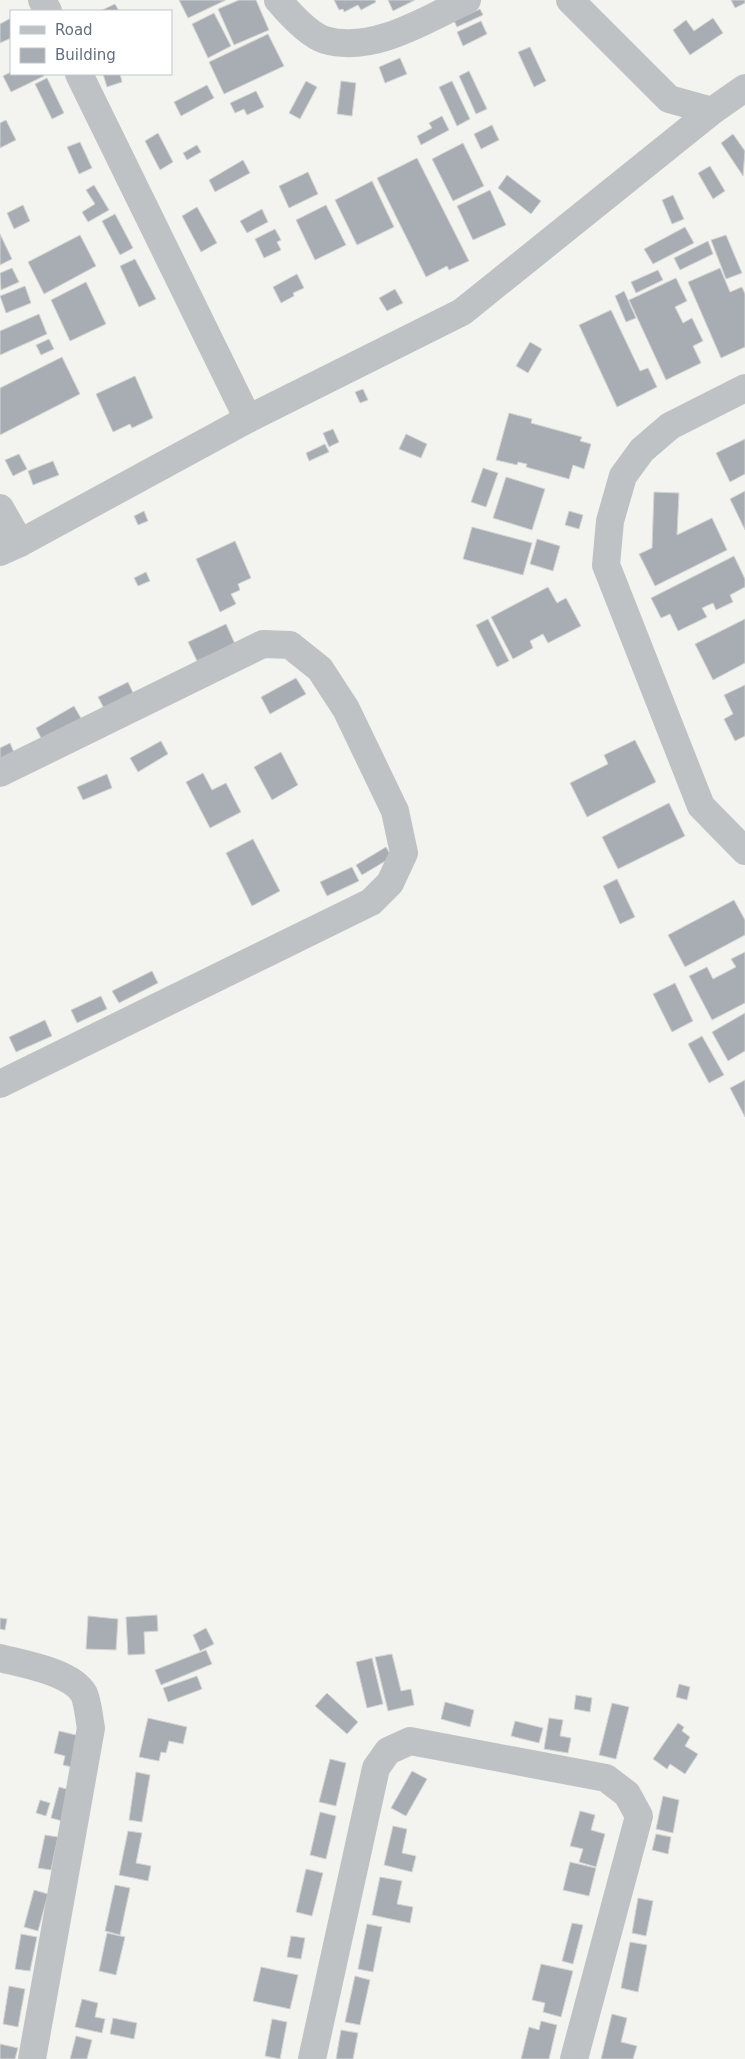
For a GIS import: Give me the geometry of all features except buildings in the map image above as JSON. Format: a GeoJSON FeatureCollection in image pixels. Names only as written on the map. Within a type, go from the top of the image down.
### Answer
{"type":"FeatureCollection","features":[{"type":"Feature","properties":{"kind":"street"},"geometry":{"type":"LineString","coordinates":[[278,0],[297,21],[324,40],[358,43],[387,38],[467,0]]}},
{"type":"Feature","properties":{"kind":"street"},"geometry":{"type":"LineString","coordinates":[[570,0],[669,100],[712,111]]}},
{"type":"Feature","properties":{"kind":"street"},"geometry":{"type":"LineString","coordinates":[[79,75],[248,419]]}},
{"type":"Feature","properties":{"kind":"street"},"geometry":{"type":"LineString","coordinates":[[0,508],[10,548],[248,419],[462,312],[712,111],[745,88]]}},
{"type":"Feature","properties":{"kind":"street"},"geometry":{"type":"LineString","coordinates":[[745,388],[670,426],[642,450],[624,476],[618,494],[610,521],[606,565],[701,806],[745,851]]}},
{"type":"Feature","properties":{"kind":"street"},"geometry":{"type":"LineString","coordinates":[[0,773],[263,644],[290,645],[320,669],[346,709],[395,811],[404,853],[390,883],[371,902],[0,1084]]}},
{"type":"Feature","properties":{"kind":"street"},"geometry":{"type":"LineString","coordinates":[[0,1658],[48,1670],[67,1680],[84,1694],[91,1728],[32,2059]]}},
{"type":"Feature","properties":{"kind":"street"},"geometry":{"type":"LineString","coordinates":[[312,2059],[376,1768],[388,1750],[410,1741],[606,1778],[627,1794],[639,1816],[574,2059]]}}]}
